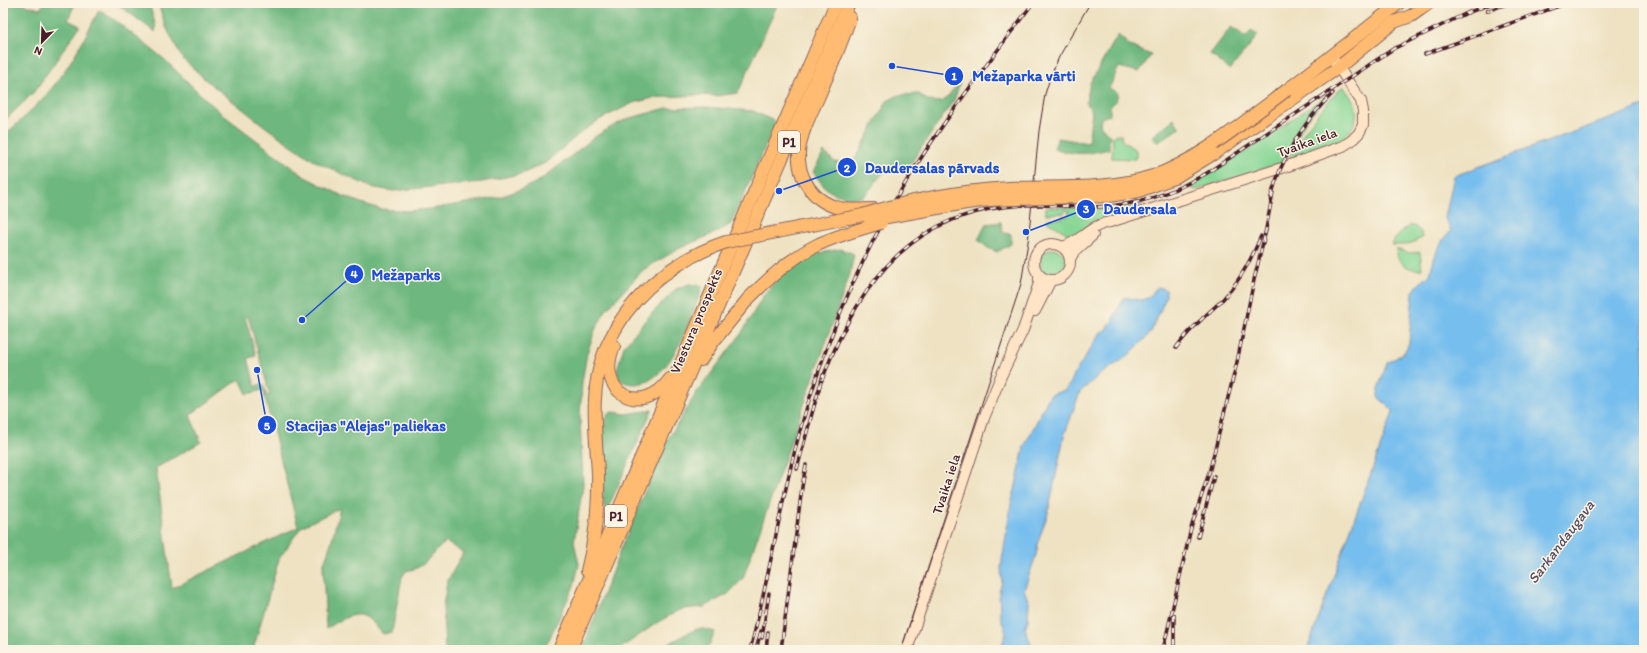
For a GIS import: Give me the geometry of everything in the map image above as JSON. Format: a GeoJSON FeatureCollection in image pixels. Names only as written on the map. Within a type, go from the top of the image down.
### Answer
{"type":"FeatureCollection","features":[{"type":"Feature","properties":{"kind":"main road","name":"Viestura prospekts"},"geometry":{"type":"LineString","coordinates":[[570,650],[677,402],[723,279],[836,3]]}},
{"type":"Feature","properties":{"kind":"main road","name":"Viestura prospekts"},"geometry":{"type":"LineString","coordinates":[[559,650],[680,366],[723,279],[848,3]]}},
{"type":"Feature","properties":{"kind":"main road"},"geometry":{"type":"LineString","coordinates":[[855,3],[837,52],[805,129],[799,152],[800,168],[805,181],[814,194],[826,203],[838,208],[857,210],[881,209]]}},
{"type":"Feature","properties":{"kind":"main road"},"geometry":{"type":"LineString","coordinates":[[680,366],[661,390],[641,399],[634,399],[626,396],[617,389],[611,381],[609,372],[611,354],[623,317],[642,294],[663,274],[707,248],[726,242],[863,215],[881,209],[951,195],[987,190],[1118,184],[1152,176],[1170,169],[1208,147],[1291,94],[1339,67],[1394,22],[1411,16],[1429,3]]}},
{"type":"Feature","properties":{"kind":"main road"},"geometry":{"type":"LineString","coordinates":[[576,612],[587,570],[596,524],[598,474],[594,419],[596,380],[604,351],[651,294],[668,280],[704,257],[731,249],[885,217],[966,203],[1013,198],[1109,196],[1139,191],[1157,185],[1174,178],[1213,154],[1291,94],[1331,56],[1396,6]]}},
{"type":"Feature","properties":{"kind":"main road"},"geometry":{"type":"LineString","coordinates":[[677,402],[712,342],[748,299],[782,268],[819,244],[902,215]]}},
{"type":"Feature","properties":{"kind":"street","name":"Tvaika iela"},"geometry":{"type":"LineString","coordinates":[[907,650],[984,418],[1001,376],[1023,330],[1039,283],[1039,275],[1034,265],[1034,258],[1037,252],[1049,244],[1062,247],[1067,245],[1094,227],[1103,223],[1285,167],[1348,144],[1359,133],[1363,125],[1364,112],[1361,101],[1331,56]]}},
{"type":"Feature","properties":{"kind":"street","name":"Tvaika iela"},"geometry":{"type":"LineString","coordinates":[[1023,330],[1028,324],[1051,280],[1059,280],[1064,277],[1070,267],[1070,259],[1074,252],[1110,222]]}},
{"type":"Feature","properties":{"kind":"street"},"geometry":{"type":"LineString","coordinates":[[1062,247],[1066,250],[1070,259]]}},
{"type":"Feature","properties":{"kind":"street"},"geometry":{"type":"LineString","coordinates":[[1039,275],[1043,278],[1051,280]]}},
{"type":"Feature","properties":{"kind":"green space"},"geometry":{"type":"Polygon","coordinates":[[[3,3],[19,3],[40,9],[44,3],[75,3],[68,20],[80,26],[34,92],[3,122],[3,3]]]}},
{"type":"Feature","properties":{"kind":"green space"},"geometry":{"type":"Polygon","coordinates":[[[116,3],[149,3],[156,27],[155,32],[116,3]]]}},
{"type":"Feature","properties":{"kind":"green space"},"geometry":{"type":"Polygon","coordinates":[[[158,3],[778,3],[738,93],[716,96],[697,95],[653,98],[633,103],[599,120],[579,134],[545,163],[524,173],[482,182],[393,191],[370,187],[313,160],[267,128],[207,81],[182,58],[165,25],[158,3]]]}},
{"type":"Feature","properties":{"kind":"green space"},"geometry":{"type":"Polygon","coordinates":[[[99,10],[116,21],[164,59],[222,114],[305,177],[343,196],[381,209],[410,211],[500,197],[541,180],[596,136],[613,126],[627,119],[667,108],[706,107],[753,111],[776,122],[731,224],[717,232],[678,249],[643,270],[606,310],[595,330],[587,353],[582,382],[580,418],[583,485],[574,542],[579,564],[574,586],[544,650],[445,650],[443,607],[447,582],[463,553],[446,542],[424,564],[413,570],[406,571],[402,577],[392,632],[383,634],[369,619],[359,615],[344,618],[326,629],[323,566],[331,543],[340,508],[301,527],[279,559],[253,650],[3,650],[3,137],[32,110],[53,87],[65,71],[99,10]],[[248,316],[245,317],[256,356],[248,358],[255,386],[263,384],[267,396],[270,395],[248,316]],[[240,379],[190,415],[201,442],[156,468],[172,588],[298,527],[263,390],[247,394],[240,379]]]}},
{"type":"Feature","properties":{"kind":"green space"},"geometry":{"type":"Polygon","coordinates":[[[1231,27],[1246,37],[1251,31],[1258,35],[1230,70],[1210,54],[1231,27]]]}},
{"type":"Feature","properties":{"kind":"green space"},"geometry":{"type":"Polygon","coordinates":[[[1118,35],[1130,46],[1151,55],[1139,72],[1119,67],[1109,88],[1118,93],[1116,101],[1110,107],[1110,115],[1101,118],[1100,125],[1110,136],[1109,149],[1094,152],[1075,153],[1061,151],[1054,148],[1058,138],[1088,143],[1092,112],[1086,102],[1090,83],[1118,35]]]}},
{"type":"Feature","properties":{"kind":"green space"},"geometry":{"type":"Polygon","coordinates":[[[959,82],[960,83],[954,100],[909,166],[900,165],[888,170],[864,196],[850,198],[833,193],[823,185],[813,172],[824,152],[835,162],[850,164],[857,156],[887,101],[899,95],[919,94],[928,101],[942,102],[949,96],[959,82]]]}},
{"type":"Feature","properties":{"kind":"green space"},"geometry":{"type":"Polygon","coordinates":[[[1343,86],[1354,102],[1356,109],[1356,120],[1351,130],[1339,140],[1318,146],[1290,159],[1289,158],[1294,148],[1306,129],[1343,86]]]}},
{"type":"Feature","properties":{"kind":"green space"},"geometry":{"type":"Polygon","coordinates":[[[1324,97],[1325,99],[1306,121],[1282,163],[1196,190],[1189,187],[1264,139],[1324,97]]]}},
{"type":"Feature","properties":{"kind":"green space"},"geometry":{"type":"Polygon","coordinates":[[[1174,119],[1180,128],[1157,142],[1152,136],[1174,119]]]}},
{"type":"Feature","properties":{"kind":"green space"},"geometry":{"type":"Polygon","coordinates":[[[1122,135],[1122,141],[1136,150],[1135,159],[1112,158],[1113,136],[1122,135]]]}},
{"type":"Feature","properties":{"kind":"green space"},"geometry":{"type":"Polygon","coordinates":[[[1144,204],[1073,237],[1047,221],[1048,219],[1063,218],[1063,216],[1068,217],[1069,211],[1065,210],[1064,213],[1046,214],[1046,207],[1114,209],[1144,204]]]}},
{"type":"Feature","properties":{"kind":"green space"},"geometry":{"type":"Polygon","coordinates":[[[1001,222],[1003,233],[1011,234],[1011,244],[997,252],[988,248],[978,240],[986,224],[1001,222]]]}},
{"type":"Feature","properties":{"kind":"green space"},"geometry":{"type":"Polygon","coordinates":[[[1409,225],[1416,227],[1421,232],[1422,238],[1407,245],[1392,245],[1395,239],[1409,225]]]}},
{"type":"Feature","properties":{"kind":"green space"},"geometry":{"type":"Polygon","coordinates":[[[840,249],[854,254],[850,274],[743,578],[728,594],[704,607],[682,609],[658,622],[618,650],[582,650],[620,551],[664,446],[697,392],[741,334],[765,293],[785,271],[810,255],[840,249]]]}},
{"type":"Feature","properties":{"kind":"green space"},"geometry":{"type":"Polygon","coordinates":[[[1053,249],[1062,253],[1066,262],[1062,271],[1053,275],[1044,271],[1040,262],[1044,253],[1053,249]]]}},
{"type":"Feature","properties":{"kind":"green space"},"geometry":{"type":"Polygon","coordinates":[[[1396,249],[1409,253],[1420,252],[1422,269],[1412,269],[1404,265],[1398,258],[1396,249]]]}},
{"type":"Feature","properties":{"kind":"green space"},"geometry":{"type":"Polygon","coordinates":[[[689,284],[703,286],[687,327],[673,356],[664,368],[654,377],[642,383],[630,384],[619,379],[617,370],[624,346],[649,316],[676,289],[689,284]]]}},
{"type":"Feature","properties":{"kind":"green space"},"geometry":{"type":"Polygon","coordinates":[[[652,410],[607,510],[604,508],[600,443],[608,413],[614,412],[626,414],[652,410]]]}},
{"type":"Feature","properties":{"kind":"green space"},"geometry":{"type":"Polygon","coordinates":[[[697,629],[705,629],[715,632],[707,650],[658,650],[686,634],[697,629]]]}},
{"type":"Feature","properties":{"kind":"water","name":"Sarkandaugava"},"geometry":{"type":"Polygon","coordinates":[[[1644,106],[1644,650],[1307,650],[1392,415],[1393,410],[1378,397],[1378,389],[1387,363],[1404,353],[1409,343],[1413,292],[1418,285],[1430,275],[1440,245],[1443,239],[1451,231],[1445,218],[1454,176],[1644,106]]]}},
{"type":"Feature","properties":{"kind":"water"},"geometry":{"type":"Polygon","coordinates":[[[1159,287],[1166,290],[1166,297],[1151,332],[1128,356],[1099,375],[1080,392],[1064,436],[1048,513],[1024,590],[1029,602],[1028,620],[1025,628],[1033,650],[1000,650],[1006,633],[1000,615],[999,591],[1002,582],[1001,567],[1011,504],[1024,447],[1050,395],[1065,390],[1070,384],[1075,373],[1101,332],[1108,329],[1107,326],[1112,322],[1124,298],[1144,300],[1150,296],[1156,288],[1159,287]]]}},
{"type":"Feature","properties":{"kind":"tram line"},"geometry":{"type":"LineString","coordinates":[[901,650],[1021,284],[1028,242],[1039,131],[1045,94],[1059,57],[1090,3]]}},
{"type":"Feature","properties":{"kind":"railway"},"geometry":{"type":"LineString","coordinates":[[750,650],[786,487],[802,423],[821,364],[841,310],[878,232],[906,182],[967,91],[1033,3]]}},
{"type":"Feature","properties":{"kind":"railway"},"geometry":{"type":"LineString","coordinates":[[822,380],[837,344],[855,310],[875,281],[898,255],[925,234],[956,219],[991,209],[1032,205],[1087,207],[1110,206],[1153,198],[1167,193],[1207,173],[1393,49],[1467,13],[1493,3]]}},
{"type":"Feature","properties":{"kind":"railway"},"geometry":{"type":"LineString","coordinates":[[1487,11],[1509,3]]}},
{"type":"Feature","properties":{"kind":"railway"},"geometry":{"type":"LineString","coordinates":[[1425,54],[1567,3]]}},
{"type":"Feature","properties":{"kind":"railway"},"geometry":{"type":"LineString","coordinates":[[1271,197],[1275,182],[1287,154],[1312,116],[1333,93]]}},
{"type":"Feature","properties":{"kind":"railway"},"geometry":{"type":"LineString","coordinates":[[1265,234],[1273,192]]}},
{"type":"Feature","properties":{"kind":"railway"},"geometry":{"type":"LineString","coordinates":[[1163,650],[1191,528],[1209,473],[1237,362],[1266,230]]}},
{"type":"Feature","properties":{"kind":"railway"},"geometry":{"type":"LineString","coordinates":[[1176,348],[1198,322],[1223,299],[1235,285],[1250,261],[1261,236]]}},
{"type":"Feature","properties":{"kind":"railway"},"geometry":{"type":"LineString","coordinates":[[797,469],[823,375]]}},
{"type":"Feature","properties":{"kind":"railway"},"geometry":{"type":"LineString","coordinates":[[781,650],[806,465]]}},
{"type":"Feature","properties":{"kind":"railway"},"geometry":{"type":"LineString","coordinates":[[1198,537],[1214,476]]}},
{"type":"Feature","properties":{"kind":"railway"},"geometry":{"type":"LineString","coordinates":[[762,638],[769,593]]}},
{"type":"Feature","properties":{"kind":"railway"},"geometry":{"type":"LineString","coordinates":[[1174,615],[1174,650]]}},
{"type":"Feature","properties":{"kind":"railway"},"geometry":{"type":"LineString","coordinates":[[756,650],[761,631]]}},
{"type":"Feature","properties":{"kind":"railway"},"geometry":{"type":"LineString","coordinates":[[766,650],[768,632]]}},
{"type":"Feature","properties":{"kind":"place","name":"Mežaparka vārti"},"geometry":{"type":"Point","coordinates":[892,66]}},
{"type":"Feature","properties":{"kind":"place","name":"Daudersalas pārvads"},"geometry":{"type":"Point","coordinates":[779,191]}},
{"type":"Feature","properties":{"kind":"place","name":"Daudersala"},"geometry":{"type":"Point","coordinates":[1026,232]}},
{"type":"Feature","properties":{"kind":"place","name":"Mežaparks"},"geometry":{"type":"Point","coordinates":[302,320]}},
{"type":"Feature","properties":{"kind":"place","name":"Stacijas \"Alejas\" paliekas"},"geometry":{"type":"Point","coordinates":[257,370]}}]}
